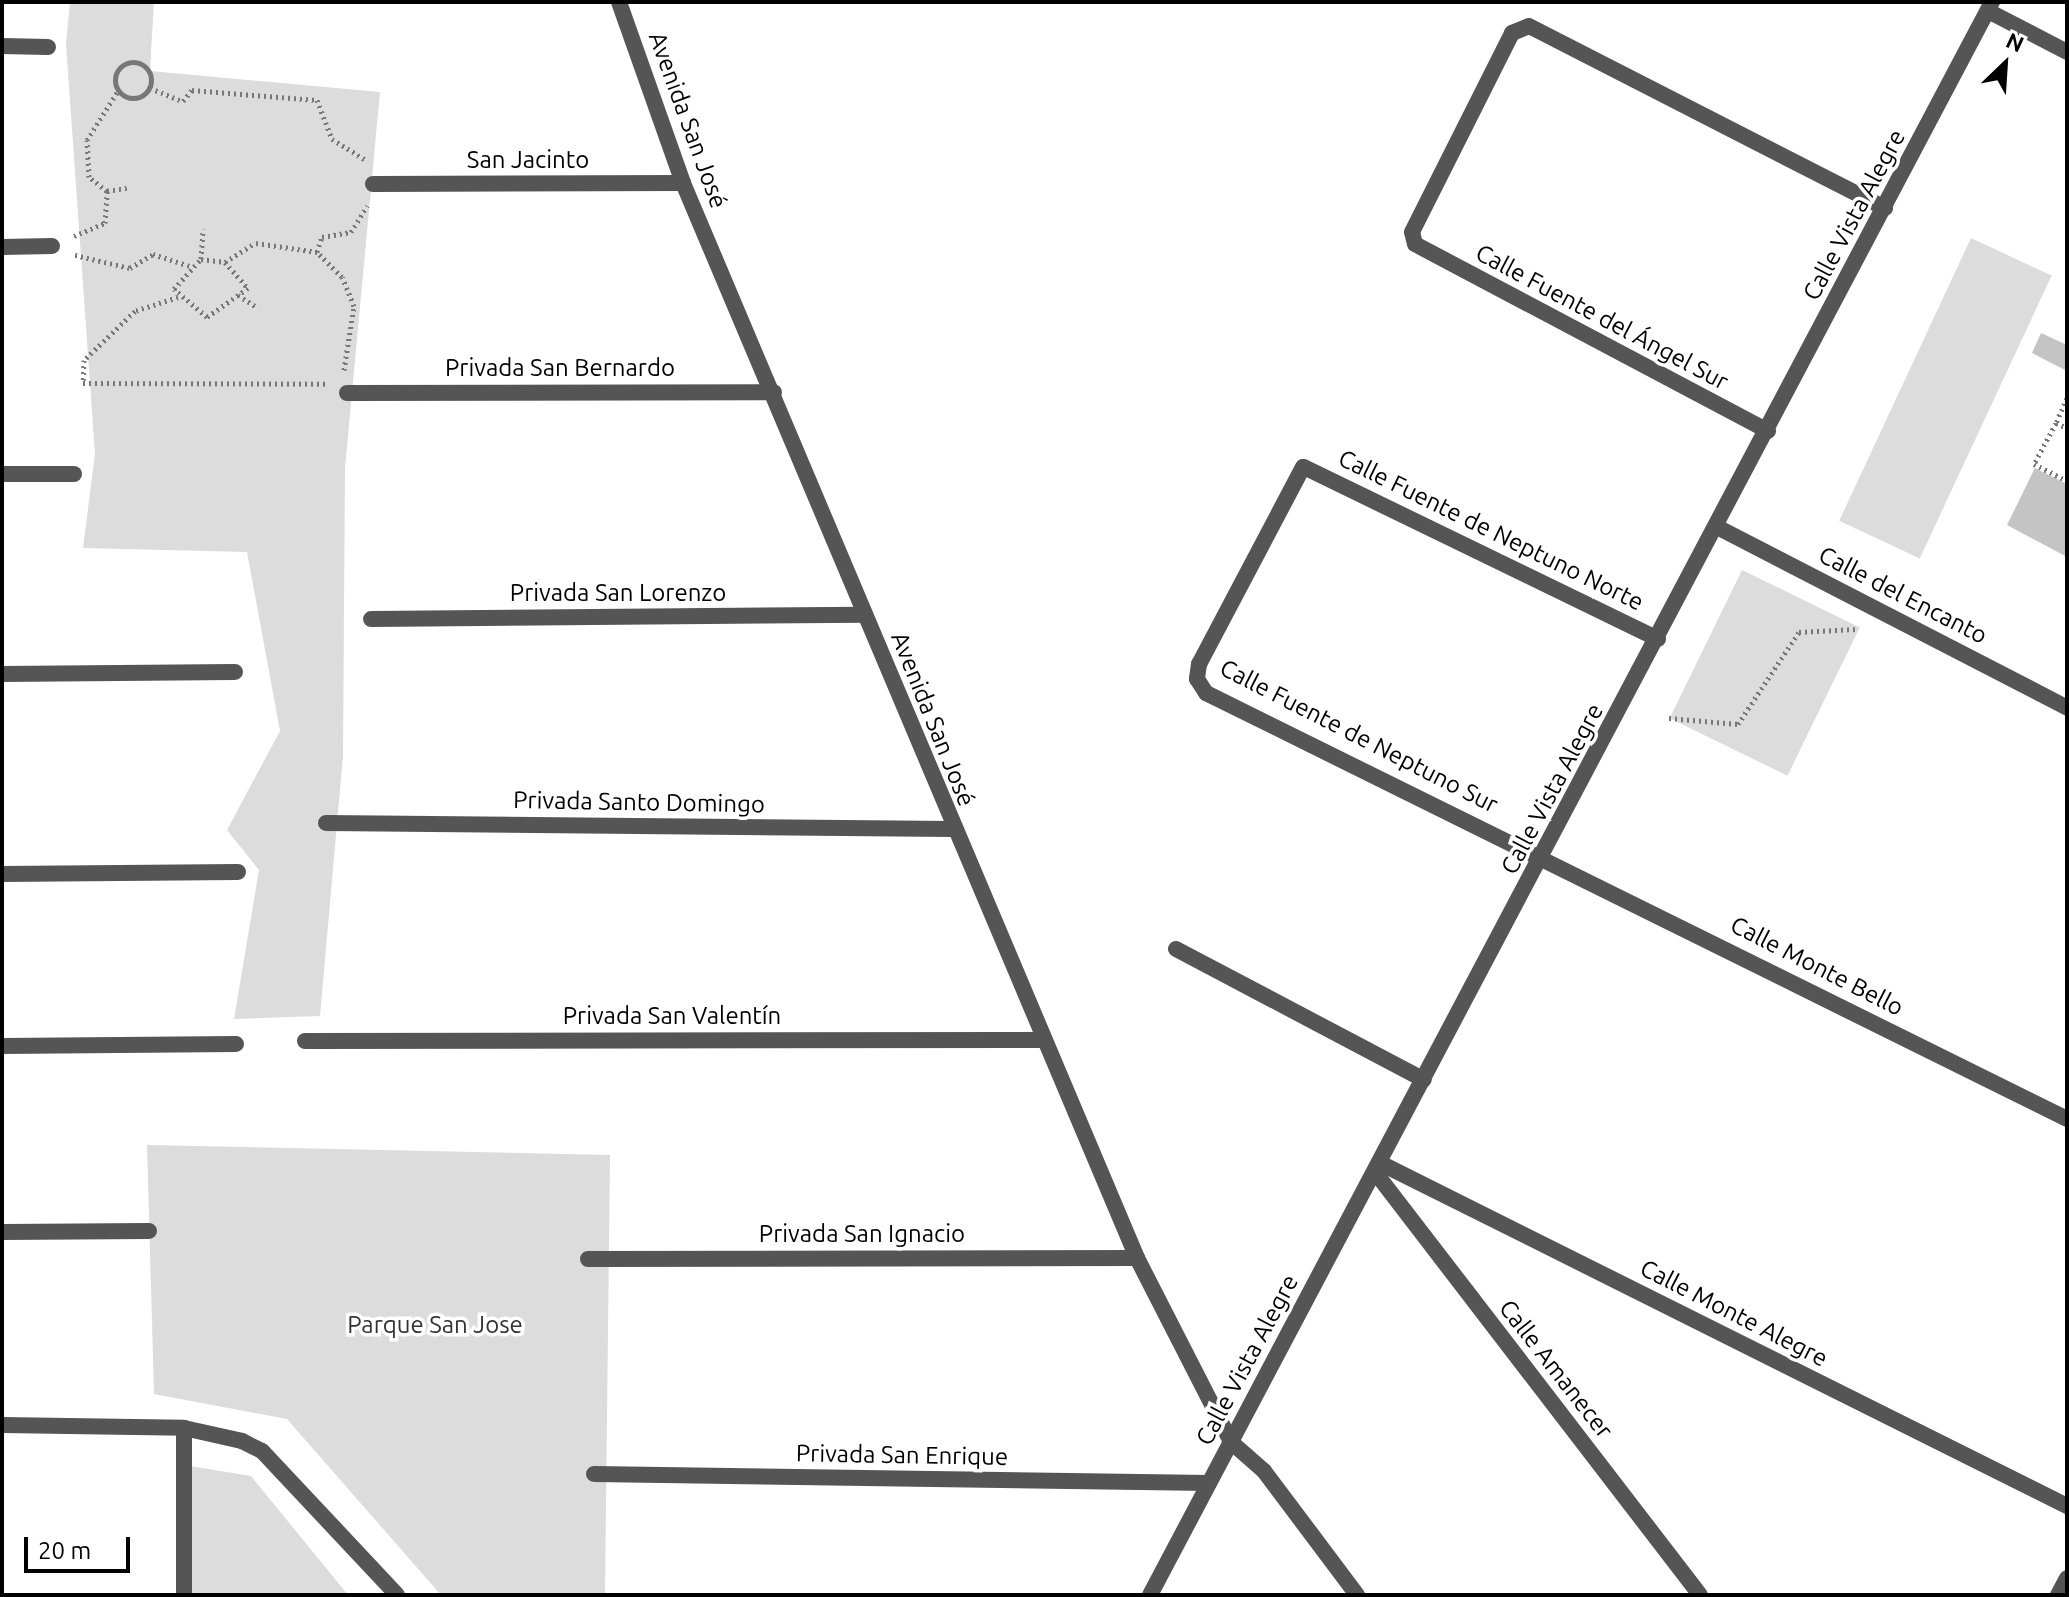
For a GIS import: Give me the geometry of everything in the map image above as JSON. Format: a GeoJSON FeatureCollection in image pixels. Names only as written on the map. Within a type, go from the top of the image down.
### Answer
{"type":"FeatureCollection","features":[{"type":"Feature","properties":{"kind":"street","name":"Avenida San José"},"geometry":{"type":"LineString","coordinates":[[619,2],[683,183],[774,392],[1040,1040],[1137,1258],[1231,1442]]}},
{"type":"Feature","properties":{"kind":"street"},"geometry":{"type":"LineString","coordinates":[[1990,6],[2067,52]]}},
{"type":"Feature","properties":{"kind":"street","name":"Calle Vista Alegre"},"geometry":{"type":"LineString","coordinates":[[1150,1595],[1544,855],[1990,6]]}},
{"type":"Feature","properties":{"kind":"street","name":"Calle Fuente del Ángel Sur"},"geometry":{"type":"LineString","coordinates":[[1768,431],[1415,244],[1412,232],[1518,26],[1885,208]]}},
{"type":"Feature","properties":{"kind":"street"},"geometry":{"type":"LineString","coordinates":[[2,46],[48,47]]}},
{"type":"Feature","properties":{"kind":"street","name":"San Jacinto"},"geometry":{"type":"LineString","coordinates":[[369,184],[683,183]]}},
{"type":"Feature","properties":{"kind":"street"},"geometry":{"type":"LineString","coordinates":[[2,247],[52,246]]}},
{"type":"Feature","properties":{"kind":"street","name":"Privada San Bernardo"},"geometry":{"type":"LineString","coordinates":[[347,393],[774,392]]}},
{"type":"Feature","properties":{"kind":"street","name":"Calle Fuente de Neptuno Norte"},"geometry":{"type":"LineString","coordinates":[[1197,679],[1232,596],[1303,467],[1658,639]]}},
{"type":"Feature","properties":{"kind":"street"},"geometry":{"type":"LineString","coordinates":[[2,474],[74,474]]}},
{"type":"Feature","properties":{"kind":"street","name":"Calle del Encanto"},"geometry":{"type":"LineString","coordinates":[[1717,527],[2067,708]]}},
{"type":"Feature","properties":{"kind":"street","name":"Privada San Lorenzo"},"geometry":{"type":"LineString","coordinates":[[371,619],[865,615]]}},
{"type":"Feature","properties":{"kind":"street"},"geometry":{"type":"LineString","coordinates":[[2,674],[235,672]]}},
{"type":"Feature","properties":{"kind":"street","name":"Calle Fuente de Neptuno Sur"},"geometry":{"type":"LineString","coordinates":[[1197,679],[1206,693],[1544,855]]}},
{"type":"Feature","properties":{"kind":"street","name":"Privada Santo Domingo"},"geometry":{"type":"LineString","coordinates":[[326,823],[951,829]]}},
{"type":"Feature","properties":{"kind":"street","name":"Calle Monte Bello"},"geometry":{"type":"LineString","coordinates":[[1544,855],[2067,1119]]}},
{"type":"Feature","properties":{"kind":"street"},"geometry":{"type":"LineString","coordinates":[[2,874],[238,872]]}},
{"type":"Feature","properties":{"kind":"street"},"geometry":{"type":"LineString","coordinates":[[1176,949],[1424,1080]]}},
{"type":"Feature","properties":{"kind":"street","name":"Privada San Valentín"},"geometry":{"type":"LineString","coordinates":[[305,1041],[1040,1040]]}},
{"type":"Feature","properties":{"kind":"street"},"geometry":{"type":"LineString","coordinates":[[2,1046],[236,1044]]}},
{"type":"Feature","properties":{"kind":"street","name":"Calle Monte Alegre"},"geometry":{"type":"LineString","coordinates":[[1377,1168],[2067,1506]]}},
{"type":"Feature","properties":{"kind":"street","name":"Calle Amanecer"},"geometry":{"type":"LineString","coordinates":[[1377,1168],[1700,1595]]}},
{"type":"Feature","properties":{"kind":"street"},"geometry":{"type":"LineString","coordinates":[[2,1232],[149,1231]]}},
{"type":"Feature","properties":{"kind":"street","name":"Privada San Ignacio"},"geometry":{"type":"LineString","coordinates":[[588,1259],[1137,1258]]}},
{"type":"Feature","properties":{"kind":"street"},"geometry":{"type":"LineString","coordinates":[[2,1425],[184,1428],[262,1451],[397,1595]]}},
{"type":"Feature","properties":{"kind":"street"},"geometry":{"type":"LineString","coordinates":[[184,1428],[184,1595]]}},
{"type":"Feature","properties":{"kind":"street"},"geometry":{"type":"LineString","coordinates":[[1231,1442],[1264,1471],[1357,1595]]}},
{"type":"Feature","properties":{"kind":"street","name":"Privada San Enrique"},"geometry":{"type":"LineString","coordinates":[[594,1474],[1209,1483]]}},
{"type":"Feature","properties":{"kind":"street"},"geometry":{"type":"LineString","coordinates":[[2058,1595],[2067,1578]]}},
{"type":"Feature","properties":{"kind":"path"},"geometry":{"type":"LineString","coordinates":[[127,188],[107,191],[89,177],[87,140],[118,91],[115,73],[130,62],[146,67],[150,88]]}},
{"type":"Feature","properties":{"kind":"path"},"geometry":{"type":"LineString","coordinates":[[118,91],[135,98],[150,88]]}},
{"type":"Feature","properties":{"kind":"path"},"geometry":{"type":"LineString","coordinates":[[150,88],[183,101],[192,90],[317,100],[332,139],[367,160],[369,184],[367,208],[351,232],[322,237],[317,252]]}},
{"type":"Feature","properties":{"kind":"path"},"geometry":{"type":"LineString","coordinates":[[52,246],[105,223],[107,191]]}},
{"type":"Feature","properties":{"kind":"path"},"geometry":{"type":"LineString","coordinates":[[201,259],[203,229]]}},
{"type":"Feature","properties":{"kind":"path"},"geometry":{"type":"LineString","coordinates":[[178,297],[135,311],[84,360],[83,383],[342,384],[354,306],[342,277],[317,252],[256,243],[225,262],[201,259],[190,266],[174,289],[178,297],[207,317],[248,288],[225,262]]}},
{"type":"Feature","properties":{"kind":"path"},"geometry":{"type":"LineString","coordinates":[[52,246],[130,268],[153,254],[190,266]]}},
{"type":"Feature","properties":{"kind":"path"},"geometry":{"type":"LineString","coordinates":[[238,295],[258,308]]}},
{"type":"Feature","properties":{"kind":"path"},"geometry":{"type":"LineString","coordinates":[[2067,398],[2034,464],[2067,481]]}},
{"type":"Feature","properties":{"kind":"path"},"geometry":{"type":"LineString","coordinates":[[2056,423],[2067,428]]}},
{"type":"Feature","properties":{"kind":"path"},"geometry":{"type":"LineString","coordinates":[[1669,718],[1738,724],[1799,632],[1860,628]]}},
{"type":"Feature","properties":{"kind":"green space"},"geometry":{"type":"Polygon","coordinates":[[[70,2],[154,2],[150,71],[380,92],[345,468],[343,756],[320,1016],[234,1019],[259,870],[227,830],[280,731],[247,552],[83,548],[95,454],[66,44],[70,2]]]}},
{"type":"Feature","properties":{"kind":"green space"},"geometry":{"type":"Polygon","coordinates":[[[1971,238],[2052,276],[1920,558],[1839,521],[1971,238]]]}},
{"type":"Feature","properties":{"kind":"green space"},"geometry":{"type":"Polygon","coordinates":[[[1742,570],[1860,627],[1787,776],[1670,718],[1742,570]]]}},
{"type":"Feature","properties":{"kind":"green space","name":"Parque San Jose"},"geometry":{"type":"Polygon","coordinates":[[[147,1145],[610,1155],[605,1595],[441,1595],[287,1419],[154,1394],[147,1145]]]}},
{"type":"Feature","properties":{"kind":"green space"},"geometry":{"type":"Polygon","coordinates":[[[190,1466],[251,1476],[348,1595],[183,1595],[190,1466]]]}},
{"type":"Feature","properties":{"kind":"building"},"geometry":{"type":"Polygon","coordinates":[[[2041,333],[2067,345],[2067,371],[2032,353],[2041,333]]]}},
{"type":"Feature","properties":{"kind":"building"},"geometry":{"type":"Polygon","coordinates":[[[2035,468],[2067,484],[2067,557],[2007,525],[2035,468]]]}}]}
